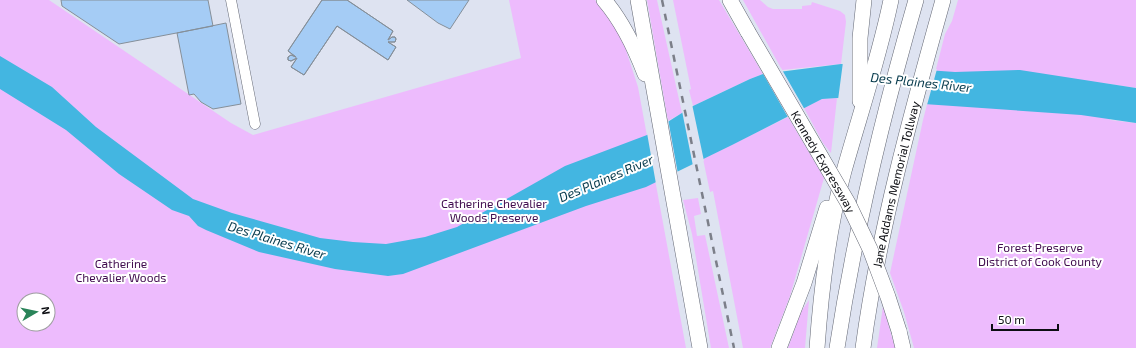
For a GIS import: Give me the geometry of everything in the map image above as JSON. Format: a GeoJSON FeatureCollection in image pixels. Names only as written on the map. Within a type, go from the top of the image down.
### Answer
{"type":"FeatureCollection","features":[{"type":"Feature","properties":{"kind":"highway"},"geometry":{"type":"LineString","coordinates":[[604,0],[612,9],[632,44],[657,102]]}},
{"type":"Feature","properties":{"kind":"highway"},"geometry":{"type":"LineString","coordinates":[[638,0],[700,348]]}},
{"type":"Feature","properties":{"kind":"highway","name":"Kennedy Expressway"},"geometry":{"type":"LineString","coordinates":[[730,0],[848,203],[870,249],[888,297],[903,348]]}},
{"type":"Feature","properties":{"kind":"highway"},"geometry":{"type":"LineString","coordinates":[[860,120],[860,38],[864,0]]}},
{"type":"Feature","properties":{"kind":"highway"},"geometry":{"type":"LineString","coordinates":[[817,348],[819,318],[833,220],[844,171],[882,40],[891,0]]}},
{"type":"Feature","properties":{"kind":"highway"},"geometry":{"type":"LineString","coordinates":[[888,15],[895,0]]}},
{"type":"Feature","properties":{"kind":"highway","name":"Jane Addams Memorial Tollway"},"geometry":{"type":"LineString","coordinates":[[837,348],[845,296],[883,122],[916,0]]}},
{"type":"Feature","properties":{"kind":"highway","name":"Jane Addams Memorial Tollway"},"geometry":{"type":"LineString","coordinates":[[863,348],[867,315],[885,225],[909,125],[943,0]]}},
{"type":"Feature","properties":{"kind":"highway"},"geometry":{"type":"LineString","coordinates":[[779,348],[804,283],[828,207],[844,171]]}},
{"type":"Feature","properties":{"kind":"street"},"geometry":{"type":"LineString","coordinates":[[231,0],[255,124]]}},
{"type":"Feature","properties":{"kind":"green space","name":"Catherine Chevalier Woods Preserve"},"geometry":{"type":"Polygon","coordinates":[[[0,0],[49,0],[231,123],[253,135],[521,58],[509,0],[595,0],[616,29],[625,47],[638,87],[686,348],[0,348],[0,0]]]}},
{"type":"Feature","properties":{"kind":"green space"},"geometry":{"type":"Polygon","coordinates":[[[647,0],[657,0],[682,113],[668,121],[647,0]]]}},
{"type":"Feature","properties":{"kind":"green space"},"geometry":{"type":"Polygon","coordinates":[[[673,0],[719,0],[763,74],[693,106],[673,0]]]}},
{"type":"Feature","properties":{"kind":"green space"},"geometry":{"type":"Polygon","coordinates":[[[743,0],[760,0],[768,7],[773,9],[802,9],[802,6],[811,5],[812,2],[840,11],[845,15],[846,22],[841,64],[782,70],[743,0]]]}},
{"type":"Feature","properties":{"kind":"green space","name":"Forest Preserve District of Cook County"},"geometry":{"type":"Polygon","coordinates":[[[958,0],[1136,0],[1136,88],[1103,83],[1110,120],[1136,123],[1136,348],[914,348],[904,312],[890,273],[923,120],[945,34],[952,21],[958,0]]]}},
{"type":"Feature","properties":{"kind":"green space"},"geometry":{"type":"Polygon","coordinates":[[[837,98],[831,153],[823,143],[804,108],[822,99],[837,98]]]}},
{"type":"Feature","properties":{"kind":"green space"},"geometry":{"type":"Polygon","coordinates":[[[788,117],[824,178],[790,296],[770,348],[743,348],[713,191],[710,192],[703,159],[788,117]]]}},
{"type":"Feature","properties":{"kind":"green space"},"geometry":{"type":"Polygon","coordinates":[[[698,198],[701,214],[694,216],[697,236],[705,235],[729,348],[711,348],[692,234],[683,200],[698,198]]]}},
{"type":"Feature","properties":{"kind":"green space"},"geometry":{"type":"Polygon","coordinates":[[[809,300],[805,348],[788,348],[801,312],[809,300]]]}},
{"type":"Feature","properties":{"kind":"green space"},"geometry":{"type":"Polygon","coordinates":[[[883,306],[895,348],[877,348],[883,306]]]}},
{"type":"Feature","properties":{"kind":"water","name":"Des Plaines River"},"geometry":{"type":"Polygon","coordinates":[[[0,56],[52,87],[96,127],[193,199],[232,213],[320,238],[386,244],[425,237],[457,227],[565,166],[647,135],[693,106],[763,74],[841,64],[955,72],[1020,70],[1136,88],[1136,123],[1081,115],[837,98],[822,99],[646,187],[586,206],[403,274],[388,276],[335,269],[259,252],[198,226],[189,216],[172,210],[119,174],[66,130],[0,89],[0,56]]]}},
{"type":"Feature","properties":{"kind":"pier"},"geometry":{"type":"Polygon","coordinates":[[[843,62],[937,69],[927,105],[838,100],[843,62]]]}},
{"type":"Feature","properties":{"kind":"pier"},"geometry":{"type":"Polygon","coordinates":[[[781,68],[805,110],[789,119],[762,72],[781,68]]]}},
{"type":"Feature","properties":{"kind":"pier"},"geometry":{"type":"Polygon","coordinates":[[[692,104],[704,161],[693,166],[682,111],[692,104]]]}},
{"type":"Feature","properties":{"kind":"pier"},"geometry":{"type":"Polygon","coordinates":[[[668,119],[678,174],[656,184],[647,133],[668,119]]]}},
{"type":"Feature","properties":{"kind":"building"},"geometry":{"type":"Polygon","coordinates":[[[61,0],[208,0],[213,26],[119,44],[62,6],[61,0]]]}},
{"type":"Feature","properties":{"kind":"building"},"geometry":{"type":"Polygon","coordinates":[[[322,0],[347,0],[393,31],[388,40],[395,37],[395,42],[388,42],[396,47],[388,60],[337,26],[304,75],[291,67],[297,58],[291,61],[288,60],[288,57],[291,55],[296,57],[288,51],[322,0]]]}},
{"type":"Feature","properties":{"kind":"building"},"geometry":{"type":"Polygon","coordinates":[[[322,0],[347,0],[393,31],[388,40],[395,37],[395,42],[388,42],[396,47],[388,60],[337,26],[304,75],[291,67],[297,58],[291,61],[288,60],[288,57],[291,55],[296,57],[288,51],[322,0]]]}},
{"type":"Feature","properties":{"kind":"building"},"geometry":{"type":"Polygon","coordinates":[[[407,0],[469,0],[450,29],[438,23],[407,0]]]}},
{"type":"Feature","properties":{"kind":"building"},"geometry":{"type":"Polygon","coordinates":[[[226,23],[241,104],[213,109],[201,102],[194,94],[189,95],[177,33],[226,23]]]}},
{"type":"Feature","properties":{"kind":"railway"},"geometry":{"type":"LineString","coordinates":[[662,0],[734,348]]}},
{"type":"Feature","properties":{"kind":"park label","name":"Catherine Chevalier Woods"},"geometry":{"type":"Point","coordinates":[121,270]}}]}
